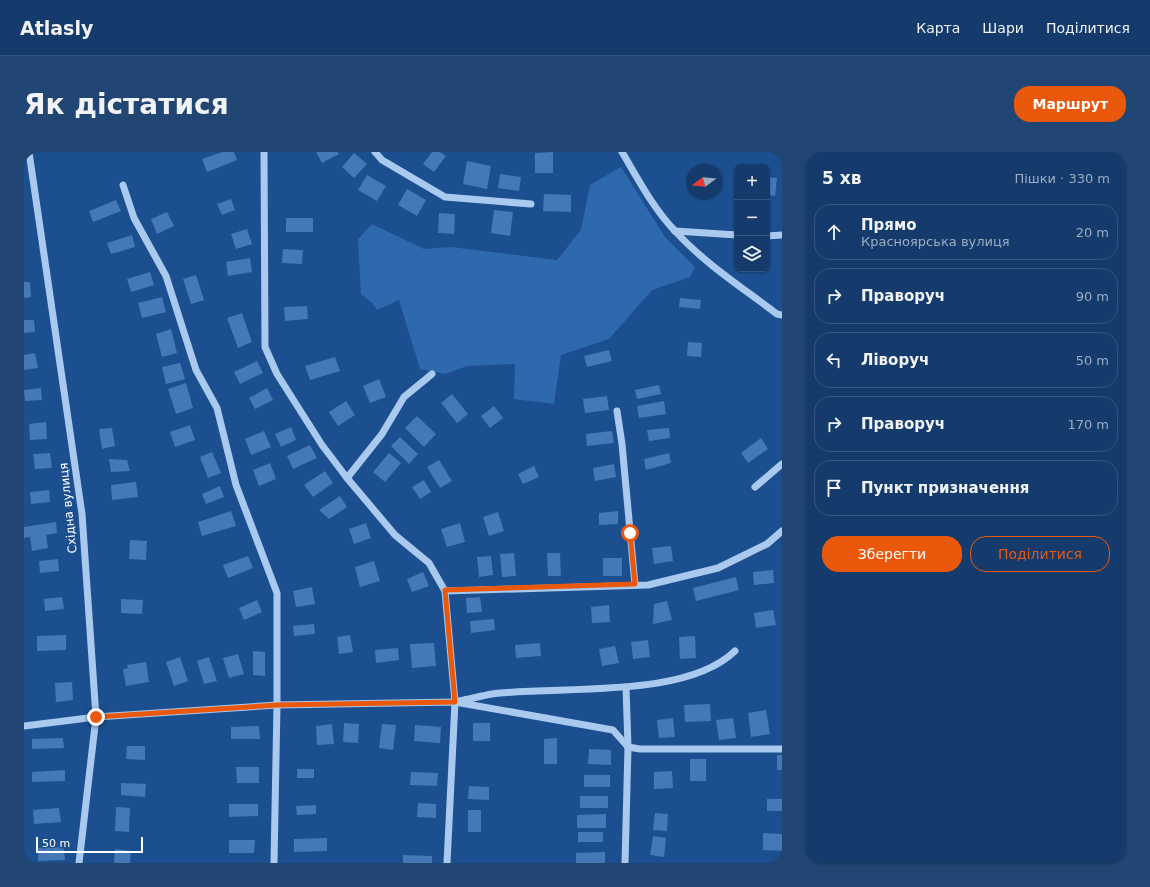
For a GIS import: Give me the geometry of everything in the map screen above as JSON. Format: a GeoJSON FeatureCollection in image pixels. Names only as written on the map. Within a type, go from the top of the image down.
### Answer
{"type":"FeatureCollection","features":[{"type":"Feature","properties":{"kind":"street","name":"Східна вулиця"},"geometry":{"type":"LineString","coordinates":[[29,152],[82,514],[96,717],[79,863]]}},
{"type":"Feature","properties":{"kind":"street"},"geometry":{"type":"LineString","coordinates":[[264,152],[265,347],[277,374],[322,445],[347,478],[395,534],[429,562],[445,590],[455,702],[447,863]]}},
{"type":"Feature","properties":{"kind":"street"},"geometry":{"type":"LineString","coordinates":[[375,152],[382,160],[445,197],[532,204]]}},
{"type":"Feature","properties":{"kind":"street"},"geometry":{"type":"LineString","coordinates":[[622,152],[659,212],[675,231],[733,281],[777,314],[782,315]]}},
{"type":"Feature","properties":{"kind":"street"},"geometry":{"type":"LineString","coordinates":[[123,185],[134,218],[166,276],[196,370],[217,408],[236,485],[277,593],[277,705],[274,863]]}},
{"type":"Feature","properties":{"kind":"street"},"geometry":{"type":"LineString","coordinates":[[675,231],[734,235]]}},
{"type":"Feature","properties":{"kind":"street"},"geometry":{"type":"LineString","coordinates":[[347,478],[382,434],[404,397],[432,374]]}},
{"type":"Feature","properties":{"kind":"street"},"geometry":{"type":"LineString","coordinates":[[617,411],[622,444],[635,584]]}},
{"type":"Feature","properties":{"kind":"street"},"geometry":{"type":"LineString","coordinates":[[755,487],[782,464]]}},
{"type":"Feature","properties":{"kind":"street"},"geometry":{"type":"LineString","coordinates":[[445,590],[635,584],[648,585],[718,568],[767,544],[782,531]]}},
{"type":"Feature","properties":{"kind":"street"},"geometry":{"type":"LineString","coordinates":[[455,702],[492,694],[626,687],[683,678],[725,661],[735,651]]}},
{"type":"Feature","properties":{"kind":"street"},"geometry":{"type":"LineString","coordinates":[[625,863],[628,746],[626,687]]}},
{"type":"Feature","properties":{"kind":"street"},"geometry":{"type":"LineString","coordinates":[[24,726],[96,717],[277,705],[455,702],[613,730],[628,746],[640,749],[782,749]]}},
{"type":"Feature","properties":{"kind":"shaded area"},"geometry":{"type":"Polygon","coordinates":[[[621,167],[665,237],[695,267],[690,277],[652,290],[609,339],[561,355],[554,404],[514,399],[515,364],[467,366],[445,374],[420,369],[399,300],[377,310],[372,303],[361,294],[358,239],[372,224],[424,249],[451,247],[557,260],[581,230],[590,185],[621,167]]]}},
{"type":"Feature","properties":{"kind":"building"},"geometry":{"type":"Polygon","coordinates":[[[222,152],[234,152],[237,160],[207,172],[202,159],[222,152]]]}},
{"type":"Feature","properties":{"kind":"building"},"geometry":{"type":"Polygon","coordinates":[[[316,152],[337,152],[339,154],[322,163],[316,152]]]}},
{"type":"Feature","properties":{"kind":"building"},"geometry":{"type":"Polygon","coordinates":[[[432,152],[440,152],[446,156],[434,172],[423,164],[432,152]]]}},
{"type":"Feature","properties":{"kind":"building"},"geometry":{"type":"Polygon","coordinates":[[[553,152],[553,173],[535,173],[535,153],[553,152]]]}},
{"type":"Feature","properties":{"kind":"building"},"geometry":{"type":"Polygon","coordinates":[[[354,153],[367,164],[354,178],[342,167],[354,153]]]}},
{"type":"Feature","properties":{"kind":"building"},"geometry":{"type":"Polygon","coordinates":[[[467,161],[491,166],[487,189],[463,184],[467,161]]]}},
{"type":"Feature","properties":{"kind":"building"},"geometry":{"type":"Polygon","coordinates":[[[500,174],[521,177],[519,191],[498,188],[500,174]]]}},
{"type":"Feature","properties":{"kind":"building"},"geometry":{"type":"Polygon","coordinates":[[[367,175],[386,186],[377,201],[358,190],[367,175]]]}},
{"type":"Feature","properties":{"kind":"building"},"geometry":{"type":"Polygon","coordinates":[[[770,177],[777,178],[775,196],[770,195],[770,177]]]}},
{"type":"Feature","properties":{"kind":"building"},"geometry":{"type":"Polygon","coordinates":[[[407,189],[426,200],[417,216],[398,205],[407,189]]]}},
{"type":"Feature","properties":{"kind":"building"},"geometry":{"type":"Polygon","coordinates":[[[544,194],[571,195],[571,212],[543,211],[544,194]]]}},
{"type":"Feature","properties":{"kind":"building"},"geometry":{"type":"Polygon","coordinates":[[[231,199],[235,210],[222,215],[217,204],[231,199]]]}},
{"type":"Feature","properties":{"kind":"building"},"geometry":{"type":"Polygon","coordinates":[[[116,200],[121,211],[93,222],[89,211],[116,200]]]}},
{"type":"Feature","properties":{"kind":"building"},"geometry":{"type":"Polygon","coordinates":[[[494,210],[513,212],[510,236],[491,233],[494,210]]]}},
{"type":"Feature","properties":{"kind":"building"},"geometry":{"type":"Polygon","coordinates":[[[167,212],[174,226],[157,234],[151,219],[167,212]]]}},
{"type":"Feature","properties":{"kind":"building"},"geometry":{"type":"Polygon","coordinates":[[[439,213],[455,214],[454,234],[438,233],[439,213]]]}},
{"type":"Feature","properties":{"kind":"building"},"geometry":{"type":"Polygon","coordinates":[[[286,218],[313,218],[313,232],[286,232],[286,218]]]}},
{"type":"Feature","properties":{"kind":"building"},"geometry":{"type":"Polygon","coordinates":[[[247,229],[252,244],[236,249],[231,234],[247,229]]]}},
{"type":"Feature","properties":{"kind":"building"},"geometry":{"type":"Polygon","coordinates":[[[132,235],[135,247],[111,254],[107,243],[132,235]]]}},
{"type":"Feature","properties":{"kind":"building"},"geometry":{"type":"Polygon","coordinates":[[[283,249],[303,250],[302,264],[282,263],[283,249]]]}},
{"type":"Feature","properties":{"kind":"building"},"geometry":{"type":"Polygon","coordinates":[[[250,258],[252,272],[228,276],[226,262],[250,258]]]}},
{"type":"Feature","properties":{"kind":"building"},"geometry":{"type":"Polygon","coordinates":[[[150,272],[154,285],[131,292],[127,279],[150,272]]]}},
{"type":"Feature","properties":{"kind":"building"},"geometry":{"type":"Polygon","coordinates":[[[196,275],[204,300],[191,304],[183,279],[196,275]]]}},
{"type":"Feature","properties":{"kind":"building"},"geometry":{"type":"Polygon","coordinates":[[[24,282],[30,282],[31,297],[24,298],[24,282]]]}},
{"type":"Feature","properties":{"kind":"building"},"geometry":{"type":"Polygon","coordinates":[[[162,297],[166,312],[142,318],[138,303],[162,297]]]}},
{"type":"Feature","properties":{"kind":"building"},"geometry":{"type":"Polygon","coordinates":[[[680,298],[701,300],[700,309],[679,307],[680,298]]]}},
{"type":"Feature","properties":{"kind":"building"},"geometry":{"type":"Polygon","coordinates":[[[307,306],[308,319],[285,321],[284,307],[307,306]]]}},
{"type":"Feature","properties":{"kind":"building"},"geometry":{"type":"Polygon","coordinates":[[[242,313],[252,342],[238,348],[227,318],[242,313]]]}},
{"type":"Feature","properties":{"kind":"building"},"geometry":{"type":"Polygon","coordinates":[[[24,320],[34,320],[35,332],[24,333],[24,320]]]}},
{"type":"Feature","properties":{"kind":"building"},"geometry":{"type":"Polygon","coordinates":[[[171,329],[177,353],[162,357],[156,334],[171,329]]]}},
{"type":"Feature","properties":{"kind":"building"},"geometry":{"type":"Polygon","coordinates":[[[688,342],[702,343],[701,357],[687,356],[688,342]]]}},
{"type":"Feature","properties":{"kind":"building"},"geometry":{"type":"Polygon","coordinates":[[[609,350],[612,361],[587,367],[584,356],[609,350]]]}},
{"type":"Feature","properties":{"kind":"building"},"geometry":{"type":"Polygon","coordinates":[[[35,353],[38,368],[24,370],[24,355],[35,353]]]}},
{"type":"Feature","properties":{"kind":"building"},"geometry":{"type":"Polygon","coordinates":[[[335,357],[340,371],[310,380],[305,366],[335,357]]]}},
{"type":"Feature","properties":{"kind":"building"},"geometry":{"type":"Polygon","coordinates":[[[257,361],[263,373],[240,384],[234,372],[257,361]]]}},
{"type":"Feature","properties":{"kind":"building"},"geometry":{"type":"Polygon","coordinates":[[[180,363],[185,379],[166,384],[162,367],[180,363]]]}},
{"type":"Feature","properties":{"kind":"building"},"geometry":{"type":"Polygon","coordinates":[[[379,379],[386,397],[370,403],[363,386],[379,379]]]}},
{"type":"Feature","properties":{"kind":"building"},"geometry":{"type":"Polygon","coordinates":[[[186,383],[193,408],[176,414],[168,389],[186,383]]]}},
{"type":"Feature","properties":{"kind":"building"},"geometry":{"type":"Polygon","coordinates":[[[659,385],[661,394],[637,399],[635,390],[659,385]]]}},
{"type":"Feature","properties":{"kind":"building"},"geometry":{"type":"Polygon","coordinates":[[[41,388],[42,400],[25,401],[24,390],[41,388]]]}},
{"type":"Feature","properties":{"kind":"building"},"geometry":{"type":"Polygon","coordinates":[[[267,388],[273,400],[255,409],[249,398],[267,388]]]}},
{"type":"Feature","properties":{"kind":"building"},"geometry":{"type":"Polygon","coordinates":[[[452,394],[468,414],[457,423],[441,403],[452,394]]]}},
{"type":"Feature","properties":{"kind":"building"},"geometry":{"type":"Polygon","coordinates":[[[607,396],[609,410],[585,413],[583,399],[607,396]]]}},
{"type":"Feature","properties":{"kind":"building"},"geometry":{"type":"Polygon","coordinates":[[[346,401],[355,415],[338,426],[329,412],[346,401]]]}},
{"type":"Feature","properties":{"kind":"building"},"geometry":{"type":"Polygon","coordinates":[[[664,401],[666,414],[639,418],[637,406],[664,401]]]}},
{"type":"Feature","properties":{"kind":"building"},"geometry":{"type":"Polygon","coordinates":[[[494,406],[503,418],[490,428],[481,416],[494,406]]]}},
{"type":"Feature","properties":{"kind":"building"},"geometry":{"type":"Polygon","coordinates":[[[417,416],[436,434],[424,447],[405,428],[417,416]]]}},
{"type":"Feature","properties":{"kind":"building"},"geometry":{"type":"Polygon","coordinates":[[[46,422],[47,439],[30,440],[29,424],[46,422]]]}},
{"type":"Feature","properties":{"kind":"building"},"geometry":{"type":"Polygon","coordinates":[[[190,425],[195,440],[175,447],[170,432],[190,425]]]}},
{"type":"Feature","properties":{"kind":"building"},"geometry":{"type":"Polygon","coordinates":[[[291,427],[296,440],[281,447],[275,434],[291,427]]]}},
{"type":"Feature","properties":{"kind":"building"},"geometry":{"type":"Polygon","coordinates":[[[112,428],[115,446],[102,449],[99,429],[112,428]]]}},
{"type":"Feature","properties":{"kind":"building"},"geometry":{"type":"Polygon","coordinates":[[[669,428],[670,438],[649,441],[647,430],[669,428]]]}},
{"type":"Feature","properties":{"kind":"building"},"geometry":{"type":"Polygon","coordinates":[[[264,431],[271,447],[251,455],[245,439],[264,431]]]}},
{"type":"Feature","properties":{"kind":"building"},"geometry":{"type":"Polygon","coordinates":[[[612,431],[614,443],[587,446],[586,434],[612,431]]]}},
{"type":"Feature","properties":{"kind":"building"},"geometry":{"type":"Polygon","coordinates":[[[400,437],[418,454],[409,464],[391,446],[400,437]]]}},
{"type":"Feature","properties":{"kind":"building"},"geometry":{"type":"Polygon","coordinates":[[[761,438],[768,449],[748,463],[741,453],[761,438]]]}},
{"type":"Feature","properties":{"kind":"building"},"geometry":{"type":"Polygon","coordinates":[[[310,445],[317,458],[293,469],[287,456],[310,445]]]}},
{"type":"Feature","properties":{"kind":"building"},"geometry":{"type":"Polygon","coordinates":[[[212,452],[221,473],[208,478],[200,457],[212,452]]]}},
{"type":"Feature","properties":{"kind":"building"},"geometry":{"type":"Polygon","coordinates":[[[50,453],[52,468],[35,469],[33,454],[50,453]]]}},
{"type":"Feature","properties":{"kind":"building"},"geometry":{"type":"Polygon","coordinates":[[[389,453],[401,463],[385,482],[373,472],[389,453]]]}},
{"type":"Feature","properties":{"kind":"building"},"geometry":{"type":"Polygon","coordinates":[[[669,453],[671,463],[646,470],[644,459],[669,453]]]}},
{"type":"Feature","properties":{"kind":"building"},"geometry":{"type":"Polygon","coordinates":[[[109,459],[127,460],[130,471],[111,472],[109,459]]]}},
{"type":"Feature","properties":{"kind":"building"},"geometry":{"type":"Polygon","coordinates":[[[439,460],[452,481],[440,488],[427,467],[439,460]]]}},
{"type":"Feature","properties":{"kind":"building"},"geometry":{"type":"Polygon","coordinates":[[[270,463],[276,479],[259,486],[253,470],[270,463]]]}},
{"type":"Feature","properties":{"kind":"building"},"geometry":{"type":"Polygon","coordinates":[[[614,464],[616,477],[595,481],[593,468],[614,464]]]}},
{"type":"Feature","properties":{"kind":"building"},"geometry":{"type":"Polygon","coordinates":[[[534,466],[539,477],[523,484],[518,474],[534,466]]]}},
{"type":"Feature","properties":{"kind":"building"},"geometry":{"type":"Polygon","coordinates":[[[325,471],[333,483],[313,497],[304,485],[325,471]]]}},
{"type":"Feature","properties":{"kind":"building"},"geometry":{"type":"Polygon","coordinates":[[[424,480],[431,492],[420,499],[412,487],[424,480]]]}},
{"type":"Feature","properties":{"kind":"building"},"geometry":{"type":"Polygon","coordinates":[[[136,482],[138,497],[112,500],[111,485],[136,482]]]}},
{"type":"Feature","properties":{"kind":"building"},"geometry":{"type":"Polygon","coordinates":[[[220,486],[224,497],[206,504],[202,494],[220,486]]]}},
{"type":"Feature","properties":{"kind":"building"},"geometry":{"type":"Polygon","coordinates":[[[49,490],[50,502],[31,504],[30,492],[49,490]]]}},
{"type":"Feature","properties":{"kind":"building"},"geometry":{"type":"Polygon","coordinates":[[[340,496],[347,507],[329,519],[319,510],[340,496]]]}},
{"type":"Feature","properties":{"kind":"building"},"geometry":{"type":"Polygon","coordinates":[[[231,511],[236,526],[202,536],[198,522],[231,511]]]}},
{"type":"Feature","properties":{"kind":"building"},"geometry":{"type":"Polygon","coordinates":[[[618,511],[618,524],[599,525],[599,513],[618,511]]]}},
{"type":"Feature","properties":{"kind":"building"},"geometry":{"type":"Polygon","coordinates":[[[498,512],[504,531],[489,536],[483,517],[498,512]]]}},
{"type":"Feature","properties":{"kind":"building"},"geometry":{"type":"Polygon","coordinates":[[[56,522],[57,533],[46,535],[48,548],[32,551],[30,537],[24,538],[24,527],[56,522]]]}},
{"type":"Feature","properties":{"kind":"building"},"geometry":{"type":"Polygon","coordinates":[[[366,523],[371,538],[354,544],[349,529],[366,523]]]}},
{"type":"Feature","properties":{"kind":"building"},"geometry":{"type":"Polygon","coordinates":[[[460,523],[465,542],[447,547],[441,529],[460,523]]]}},
{"type":"Feature","properties":{"kind":"building"},"geometry":{"type":"Polygon","coordinates":[[[130,540],[147,541],[146,560],[129,559],[130,540]]]}},
{"type":"Feature","properties":{"kind":"building"},"geometry":{"type":"Polygon","coordinates":[[[671,546],[673,561],[654,564],[652,548],[671,546]]]}},
{"type":"Feature","properties":{"kind":"building"},"geometry":{"type":"Polygon","coordinates":[[[514,553],[516,576],[502,577],[500,554],[514,553]]]}},
{"type":"Feature","properties":{"kind":"building"},"geometry":{"type":"Polygon","coordinates":[[[547,553],[560,553],[561,576],[548,576],[547,553]]]}},
{"type":"Feature","properties":{"kind":"building"},"geometry":{"type":"Polygon","coordinates":[[[248,556],[253,568],[228,578],[223,565],[248,556]]]}},
{"type":"Feature","properties":{"kind":"building"},"geometry":{"type":"Polygon","coordinates":[[[491,556],[493,575],[479,577],[477,557],[491,556]]]}},
{"type":"Feature","properties":{"kind":"building"},"geometry":{"type":"Polygon","coordinates":[[[603,558],[622,558],[622,576],[603,576],[603,558]]]}},
{"type":"Feature","properties":{"kind":"building"},"geometry":{"type":"Polygon","coordinates":[[[58,559],[59,571],[40,573],[39,561],[58,559]]]}},
{"type":"Feature","properties":{"kind":"building"},"geometry":{"type":"Polygon","coordinates":[[[374,561],[380,581],[360,587],[355,567],[374,561]]]}},
{"type":"Feature","properties":{"kind":"building"},"geometry":{"type":"Polygon","coordinates":[[[773,570],[774,583],[754,585],[753,572],[773,570]]]}},
{"type":"Feature","properties":{"kind":"building"},"geometry":{"type":"Polygon","coordinates":[[[423,572],[429,586],[412,592],[407,579],[423,572]]]}},
{"type":"Feature","properties":{"kind":"building"},"geometry":{"type":"Polygon","coordinates":[[[736,577],[739,590],[696,601],[693,588],[736,577]]]}},
{"type":"Feature","properties":{"kind":"building"},"geometry":{"type":"Polygon","coordinates":[[[312,587],[315,604],[296,607],[293,591],[312,587]]]}},
{"type":"Feature","properties":{"kind":"building"},"geometry":{"type":"Polygon","coordinates":[[[62,597],[64,609],[45,611],[44,599],[62,597]]]}},
{"type":"Feature","properties":{"kind":"building"},"geometry":{"type":"Polygon","coordinates":[[[480,597],[482,612],[467,613],[466,598],[480,597]]]}},
{"type":"Feature","properties":{"kind":"building"},"geometry":{"type":"Polygon","coordinates":[[[121,599],[143,600],[142,614],[121,613],[121,599]]]}},
{"type":"Feature","properties":{"kind":"building"},"geometry":{"type":"Polygon","coordinates":[[[257,600],[262,612],[244,620],[239,608],[257,600]]]}},
{"type":"Feature","properties":{"kind":"building"},"geometry":{"type":"Polygon","coordinates":[[[667,601],[672,620],[653,624],[654,604],[667,601]]]}},
{"type":"Feature","properties":{"kind":"building"},"geometry":{"type":"Polygon","coordinates":[[[609,605],[610,622],[592,623],[591,607],[609,605]]]}},
{"type":"Feature","properties":{"kind":"building"},"geometry":{"type":"Polygon","coordinates":[[[773,610],[776,625],[756,628],[754,613],[773,610]]]}},
{"type":"Feature","properties":{"kind":"building"},"geometry":{"type":"Polygon","coordinates":[[[494,619],[495,630],[471,633],[470,621],[494,619]]]}},
{"type":"Feature","properties":{"kind":"building"},"geometry":{"type":"Polygon","coordinates":[[[314,624],[315,634],[294,636],[293,626],[314,624]]]}},
{"type":"Feature","properties":{"kind":"building"},"geometry":{"type":"Polygon","coordinates":[[[66,635],[66,650],[37,651],[37,636],[66,635]]]}},
{"type":"Feature","properties":{"kind":"building"},"geometry":{"type":"Polygon","coordinates":[[[350,635],[353,652],[339,654],[337,637],[350,635]]]}},
{"type":"Feature","properties":{"kind":"building"},"geometry":{"type":"Polygon","coordinates":[[[695,636],[696,658],[680,659],[679,637],[695,636]]]}},
{"type":"Feature","properties":{"kind":"building"},"geometry":{"type":"Polygon","coordinates":[[[648,640],[650,657],[633,659],[631,642],[648,640]]]}},
{"type":"Feature","properties":{"kind":"building"},"geometry":{"type":"Polygon","coordinates":[[[434,643],[436,666],[412,668],[410,644],[434,643]]]}},
{"type":"Feature","properties":{"kind":"building"},"geometry":{"type":"Polygon","coordinates":[[[540,643],[541,656],[516,658],[515,645],[540,643]]]}},
{"type":"Feature","properties":{"kind":"building"},"geometry":{"type":"Polygon","coordinates":[[[615,646],[619,663],[602,666],[599,649],[615,646]]]}},
{"type":"Feature","properties":{"kind":"building"},"geometry":{"type":"Polygon","coordinates":[[[398,648],[399,660],[376,663],[375,650],[398,648]]]}},
{"type":"Feature","properties":{"kind":"building"},"geometry":{"type":"Polygon","coordinates":[[[253,651],[265,652],[265,676],[253,675],[253,651]]]}},
{"type":"Feature","properties":{"kind":"building"},"geometry":{"type":"Polygon","coordinates":[[[238,654],[244,674],[229,678],[223,658],[238,654]]]}},
{"type":"Feature","properties":{"kind":"building"},"geometry":{"type":"Polygon","coordinates":[[[180,657],[188,681],[174,686],[166,662],[180,657]]]}},
{"type":"Feature","properties":{"kind":"building"},"geometry":{"type":"Polygon","coordinates":[[[209,657],[217,681],[204,684],[197,661],[209,657]]]}},
{"type":"Feature","properties":{"kind":"building"},"geometry":{"type":"Polygon","coordinates":[[[146,662],[149,682],[126,686],[123,669],[128,668],[127,665],[146,662]]]}},
{"type":"Feature","properties":{"kind":"building"},"geometry":{"type":"Polygon","coordinates":[[[72,682],[73,700],[56,702],[55,683],[72,682]]]}},
{"type":"Feature","properties":{"kind":"building"},"geometry":{"type":"Polygon","coordinates":[[[710,704],[711,721],[685,722],[684,705],[710,704]]]}},
{"type":"Feature","properties":{"kind":"building"},"geometry":{"type":"Polygon","coordinates":[[[766,710],[770,734],[751,737],[748,713],[766,710]]]}},
{"type":"Feature","properties":{"kind":"building"},"geometry":{"type":"Polygon","coordinates":[[[673,718],[675,737],[659,738],[657,720],[673,718]]]}},
{"type":"Feature","properties":{"kind":"building"},"geometry":{"type":"Polygon","coordinates":[[[733,718],[736,738],[719,740],[716,720],[733,718]]]}},
{"type":"Feature","properties":{"kind":"building"},"geometry":{"type":"Polygon","coordinates":[[[344,723],[359,724],[358,743],[343,742],[344,723]]]}},
{"type":"Feature","properties":{"kind":"building"},"geometry":{"type":"Polygon","coordinates":[[[473,723],[490,723],[490,741],[473,741],[473,723]]]}},
{"type":"Feature","properties":{"kind":"building"},"geometry":{"type":"Polygon","coordinates":[[[332,724],[334,744],[317,745],[316,726],[332,724]]]}},
{"type":"Feature","properties":{"kind":"building"},"geometry":{"type":"Polygon","coordinates":[[[382,724],[396,725],[393,750],[379,748],[382,724]]]}},
{"type":"Feature","properties":{"kind":"building"},"geometry":{"type":"Polygon","coordinates":[[[415,725],[441,727],[440,743],[414,741],[415,725]]]}},
{"type":"Feature","properties":{"kind":"building"},"geometry":{"type":"Polygon","coordinates":[[[259,726],[260,739],[231,739],[231,727],[259,726]]]}},
{"type":"Feature","properties":{"kind":"building"},"geometry":{"type":"Polygon","coordinates":[[[63,738],[64,748],[32,749],[32,739],[63,738]]]}},
{"type":"Feature","properties":{"kind":"building"},"geometry":{"type":"Polygon","coordinates":[[[557,738],[557,764],[544,764],[544,739],[557,738]]]}},
{"type":"Feature","properties":{"kind":"building"},"geometry":{"type":"Polygon","coordinates":[[[127,746],[145,746],[145,760],[126,759],[127,746]]]}},
{"type":"Feature","properties":{"kind":"building"},"geometry":{"type":"Polygon","coordinates":[[[589,749],[611,750],[611,765],[588,764],[589,749]]]}},
{"type":"Feature","properties":{"kind":"building"},"geometry":{"type":"Polygon","coordinates":[[[777,755],[782,755],[782,770],[777,770],[777,755]]]}},
{"type":"Feature","properties":{"kind":"building"},"geometry":{"type":"Polygon","coordinates":[[[690,759],[706,759],[706,781],[690,781],[690,759]]]}},
{"type":"Feature","properties":{"kind":"building"},"geometry":{"type":"Polygon","coordinates":[[[236,767],[259,767],[259,783],[237,783],[236,767]]]}},
{"type":"Feature","properties":{"kind":"building"},"geometry":{"type":"Polygon","coordinates":[[[297,769],[314,769],[314,778],[297,778],[297,769]]]}},
{"type":"Feature","properties":{"kind":"building"},"geometry":{"type":"Polygon","coordinates":[[[65,770],[65,781],[32,782],[32,772],[65,770]]]}},
{"type":"Feature","properties":{"kind":"building"},"geometry":{"type":"Polygon","coordinates":[[[672,771],[673,788],[654,789],[654,772],[672,771]]]}},
{"type":"Feature","properties":{"kind":"building"},"geometry":{"type":"Polygon","coordinates":[[[411,772],[438,773],[437,786],[410,785],[411,772]]]}},
{"type":"Feature","properties":{"kind":"building"},"geometry":{"type":"Polygon","coordinates":[[[584,775],[610,775],[610,787],[584,787],[584,775]]]}},
{"type":"Feature","properties":{"kind":"building"},"geometry":{"type":"Polygon","coordinates":[[[121,783],[146,784],[145,797],[121,795],[121,783]]]}},
{"type":"Feature","properties":{"kind":"building"},"geometry":{"type":"Polygon","coordinates":[[[469,786],[489,787],[489,800],[468,799],[469,786]]]}},
{"type":"Feature","properties":{"kind":"building"},"geometry":{"type":"Polygon","coordinates":[[[580,796],[608,796],[608,808],[580,808],[580,796]]]}},
{"type":"Feature","properties":{"kind":"building"},"geometry":{"type":"Polygon","coordinates":[[[767,799],[782,799],[782,811],[767,811],[767,799]]]}},
{"type":"Feature","properties":{"kind":"building"},"geometry":{"type":"Polygon","coordinates":[[[418,803],[436,804],[436,818],[417,817],[418,803]]]}},
{"type":"Feature","properties":{"kind":"building"},"geometry":{"type":"Polygon","coordinates":[[[229,804],[258,804],[258,816],[229,817],[229,804]]]}},
{"type":"Feature","properties":{"kind":"building"},"geometry":{"type":"Polygon","coordinates":[[[316,805],[316,814],[297,815],[296,806],[316,805]]]}},
{"type":"Feature","properties":{"kind":"building"},"geometry":{"type":"Polygon","coordinates":[[[116,807],[130,808],[129,832],[115,831],[116,807]]]}},
{"type":"Feature","properties":{"kind":"building"},"geometry":{"type":"Polygon","coordinates":[[[59,808],[61,822],[34,824],[33,810],[59,808]]]}},
{"type":"Feature","properties":{"kind":"building"},"geometry":{"type":"Polygon","coordinates":[[[468,810],[481,810],[481,832],[468,832],[468,810]]]}},
{"type":"Feature","properties":{"kind":"building"},"geometry":{"type":"Polygon","coordinates":[[[655,813],[668,814],[667,831],[653,830],[655,813]]]}},
{"type":"Feature","properties":{"kind":"building"},"geometry":{"type":"Polygon","coordinates":[[[606,814],[606,828],[577,828],[577,815],[606,814]]]}},
{"type":"Feature","properties":{"kind":"building"},"geometry":{"type":"Polygon","coordinates":[[[578,832],[603,832],[603,842],[578,842],[578,832]]]}},
{"type":"Feature","properties":{"kind":"building"},"geometry":{"type":"Polygon","coordinates":[[[763,833],[782,834],[782,851],[763,850],[763,833]]]}},
{"type":"Feature","properties":{"kind":"building"},"geometry":{"type":"Polygon","coordinates":[[[653,836],[666,838],[664,857],[650,855],[653,836]]]}},
{"type":"Feature","properties":{"kind":"building"},"geometry":{"type":"Polygon","coordinates":[[[327,838],[327,851],[294,852],[294,839],[327,838]]]}},
{"type":"Feature","properties":{"kind":"building"},"geometry":{"type":"Polygon","coordinates":[[[229,840],[255,840],[254,853],[229,853],[229,840]]]}},
{"type":"Feature","properties":{"kind":"building"},"geometry":{"type":"Polygon","coordinates":[[[64,847],[65,860],[38,861],[38,848],[64,847]]]}},
{"type":"Feature","properties":{"kind":"building"},"geometry":{"type":"Polygon","coordinates":[[[115,849],[131,851],[130,863],[114,863],[115,849]]]}},
{"type":"Feature","properties":{"kind":"building"},"geometry":{"type":"Polygon","coordinates":[[[605,852],[605,863],[576,863],[576,853],[605,852]]]}},
{"type":"Feature","properties":{"kind":"building"},"geometry":{"type":"Polygon","coordinates":[[[403,855],[432,856],[432,863],[403,863],[403,855]]]}},
{"type":"Feature","properties":{"kind":"route"},"geometry":{"type":"LineString","coordinates":[[96,717],[277,705],[455,702],[445,590],[635,584],[630,533]]}}]}
